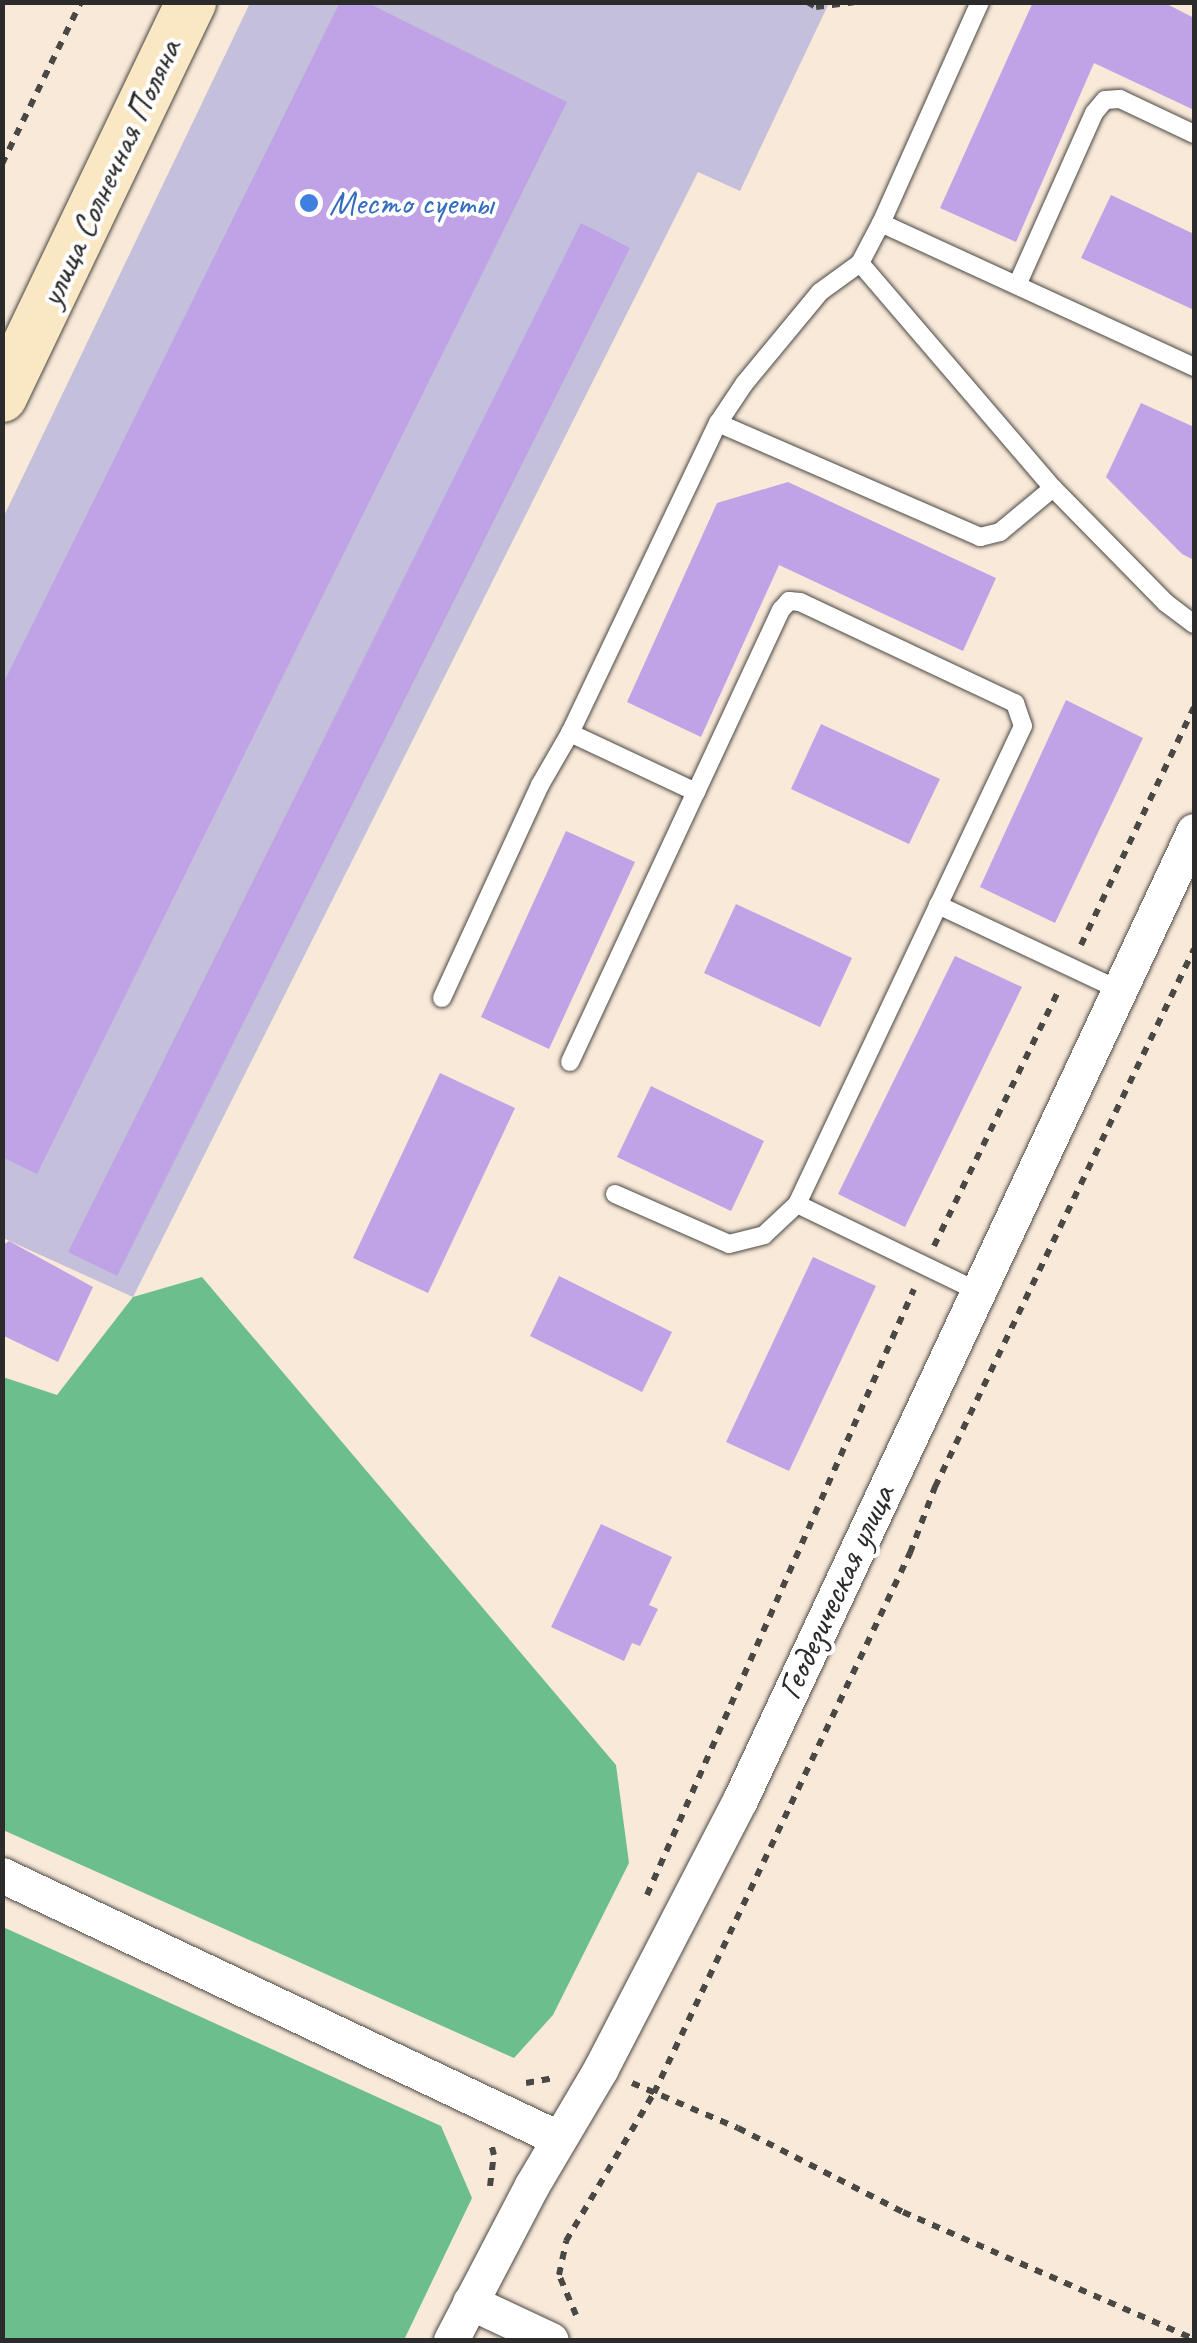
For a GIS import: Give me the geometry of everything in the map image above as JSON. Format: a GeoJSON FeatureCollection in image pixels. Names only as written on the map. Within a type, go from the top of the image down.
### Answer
{"type":"FeatureCollection","features":[{"type":"Feature","properties":{"kind":"street","name":"улица Солнечная Поляна"},"geometry":{"type":"LineString","coordinates":[[2,397],[25,331],[191,2]]}},
{"type":"Feature","properties":{"kind":"street","name":"Геодезическая улица"},"geometry":{"type":"LineString","coordinates":[[452,2340],[558,2138],[600,2070],[740,1800],[1194,831]]}},
{"type":"Feature","properties":{"kind":"street"},"geometry":{"type":"LineString","coordinates":[[2,1875],[558,2138]]}},
{"type":"Feature","properties":{"kind":"street"},"geometry":{"type":"LineString","coordinates":[[470,2302],[566,2335]]}},
{"type":"Feature","properties":{"kind":"lane"},"geometry":{"type":"LineString","coordinates":[[442,998],[540,784],[570,732],[718,423],[744,384],[820,292],[860,263],[980,2]]}},
{"type":"Feature","properties":{"kind":"lane"},"geometry":{"type":"LineString","coordinates":[[1018,283],[1094,114],[1105,100],[1120,100],[1194,134]]}},
{"type":"Feature","properties":{"kind":"lane"},"geometry":{"type":"LineString","coordinates":[[881,223],[1194,366]]}},
{"type":"Feature","properties":{"kind":"lane"},"geometry":{"type":"LineString","coordinates":[[860,263],[1054,488],[1166,603],[1194,624]]}},
{"type":"Feature","properties":{"kind":"lane"},"geometry":{"type":"LineString","coordinates":[[718,423],[980,537],[1000,532],[1054,488]]}},
{"type":"Feature","properties":{"kind":"lane"},"geometry":{"type":"LineString","coordinates":[[570,1062],[781,610],[789,602],[818,610],[1015,703],[1023,726],[797,1204],[764,1235],[729,1244],[615,1194]]}},
{"type":"Feature","properties":{"kind":"lane"},"geometry":{"type":"LineString","coordinates":[[570,732],[696,792]]}},
{"type":"Feature","properties":{"kind":"lane"},"geometry":{"type":"LineString","coordinates":[[938,906],[1117,989]]}},
{"type":"Feature","properties":{"kind":"lane"},"geometry":{"type":"LineString","coordinates":[[797,1204],[976,1290]]}},
{"type":"Feature","properties":{"kind":"path"},"geometry":{"type":"LineString","coordinates":[[2,164],[81,2]]}},
{"type":"Feature","properties":{"kind":"path"},"geometry":{"type":"LineString","coordinates":[[807,2],[816,7],[854,2]]}},
{"type":"Feature","properties":{"kind":"path"},"geometry":{"type":"LineString","coordinates":[[646,1898],[924,1266],[1194,707]]}},
{"type":"Feature","properties":{"kind":"path"},"geometry":{"type":"LineString","coordinates":[[566,2335],[560,2275],[566,2241],[654,2093],[910,1553],[943,1469],[1194,949]]}},
{"type":"Feature","properties":{"kind":"path"},"geometry":{"type":"LineString","coordinates":[[516,2085],[553,2078],[564,2068]]}},
{"type":"Feature","properties":{"kind":"path"},"geometry":{"type":"LineString","coordinates":[[629,2082],[738,2128],[902,2212],[1194,2340]]}},
{"type":"Feature","properties":{"kind":"path"},"geometry":{"type":"LineString","coordinates":[[486,2198],[494,2155],[488,2137]]}},
{"type":"Feature","properties":{"kind":"shaded area"},"geometry":{"type":"Polygon","coordinates":[[[250,3],[829,3],[740,191],[698,172],[133,1297],[3,1238],[2,520],[250,3]]]}},
{"type":"Feature","properties":{"kind":"green space"},"geometry":{"type":"Polygon","coordinates":[[[202,1277],[616,1765],[629,1863],[553,2015],[514,2058],[3,1830],[3,1377],[57,1395],[133,1297],[202,1277]]]}},
{"type":"Feature","properties":{"kind":"green space"},"geometry":{"type":"Polygon","coordinates":[[[3,1927],[441,2126],[472,2198],[404,2340],[3,2340],[3,1927]]]}},
{"type":"Feature","properties":{"kind":"building"},"geometry":{"type":"Polygon","coordinates":[[[340,2],[366,2],[567,102],[37,1174],[2,1157],[2,686],[340,2]]]}},
{"type":"Feature","properties":{"kind":"building"},"geometry":{"type":"Polygon","coordinates":[[[1033,2],[1163,2],[1194,18],[1194,110],[1094,63],[1016,242],[940,208],[1033,2]]]}},
{"type":"Feature","properties":{"kind":"building"},"geometry":{"type":"Polygon","coordinates":[[[1111,195],[1194,234],[1194,310],[1081,258],[1111,195]]]}},
{"type":"Feature","properties":{"kind":"building"},"geometry":{"type":"Polygon","coordinates":[[[581,223],[630,248],[117,1276],[68,1252],[581,223]]]}},
{"type":"Feature","properties":{"kind":"building"},"geometry":{"type":"Polygon","coordinates":[[[1141,403],[1194,427],[1194,560],[1182,554],[1106,477],[1141,403]]]}},
{"type":"Feature","properties":{"kind":"building"},"geometry":{"type":"Polygon","coordinates":[[[788,482],[996,578],[963,651],[779,565],[701,737],[627,702],[717,503],[788,482]]]}},
{"type":"Feature","properties":{"kind":"building"},"geometry":{"type":"Polygon","coordinates":[[[1066,700],[1143,738],[1055,923],[980,887],[1066,700]]]}},
{"type":"Feature","properties":{"kind":"building"},"geometry":{"type":"Polygon","coordinates":[[[821,724],[940,779],[909,844],[791,789],[821,724]]]}},
{"type":"Feature","properties":{"kind":"building"},"geometry":{"type":"Polygon","coordinates":[[[566,831],[635,862],[549,1049],[481,1017],[566,831]]]}},
{"type":"Feature","properties":{"kind":"building"},"geometry":{"type":"Polygon","coordinates":[[[736,904],[852,958],[820,1027],[704,973],[736,904]]]}},
{"type":"Feature","properties":{"kind":"building"},"geometry":{"type":"Polygon","coordinates":[[[955,956],[1022,987],[905,1227],[838,1194],[955,956]]]}},
{"type":"Feature","properties":{"kind":"building"},"geometry":{"type":"Polygon","coordinates":[[[440,1073],[515,1108],[428,1293],[353,1258],[440,1073]]]}},
{"type":"Feature","properties":{"kind":"building"},"geometry":{"type":"Polygon","coordinates":[[[651,1086],[764,1141],[731,1211],[617,1157],[651,1086]]]}},
{"type":"Feature","properties":{"kind":"building"},"geometry":{"type":"Polygon","coordinates":[[[9,1241],[93,1287],[58,1362],[2,1335],[2,1246],[9,1241]]]}},
{"type":"Feature","properties":{"kind":"building"},"geometry":{"type":"Polygon","coordinates":[[[813,1257],[876,1286],[789,1471],[726,1442],[813,1257]]]}},
{"type":"Feature","properties":{"kind":"building"},"geometry":{"type":"Polygon","coordinates":[[[559,1276],[672,1332],[642,1392],[530,1336],[559,1276]]]}},
{"type":"Feature","properties":{"kind":"building"},"geometry":{"type":"Polygon","coordinates":[[[601,1524],[672,1557],[649,1605],[658,1609],[640,1646],[632,1643],[624,1661],[551,1627],[601,1524]]]}},
{"type":"Feature","properties":{"kind":"place","name":"Место суеты"},"geometry":{"type":"Point","coordinates":[309,203]}}]}
